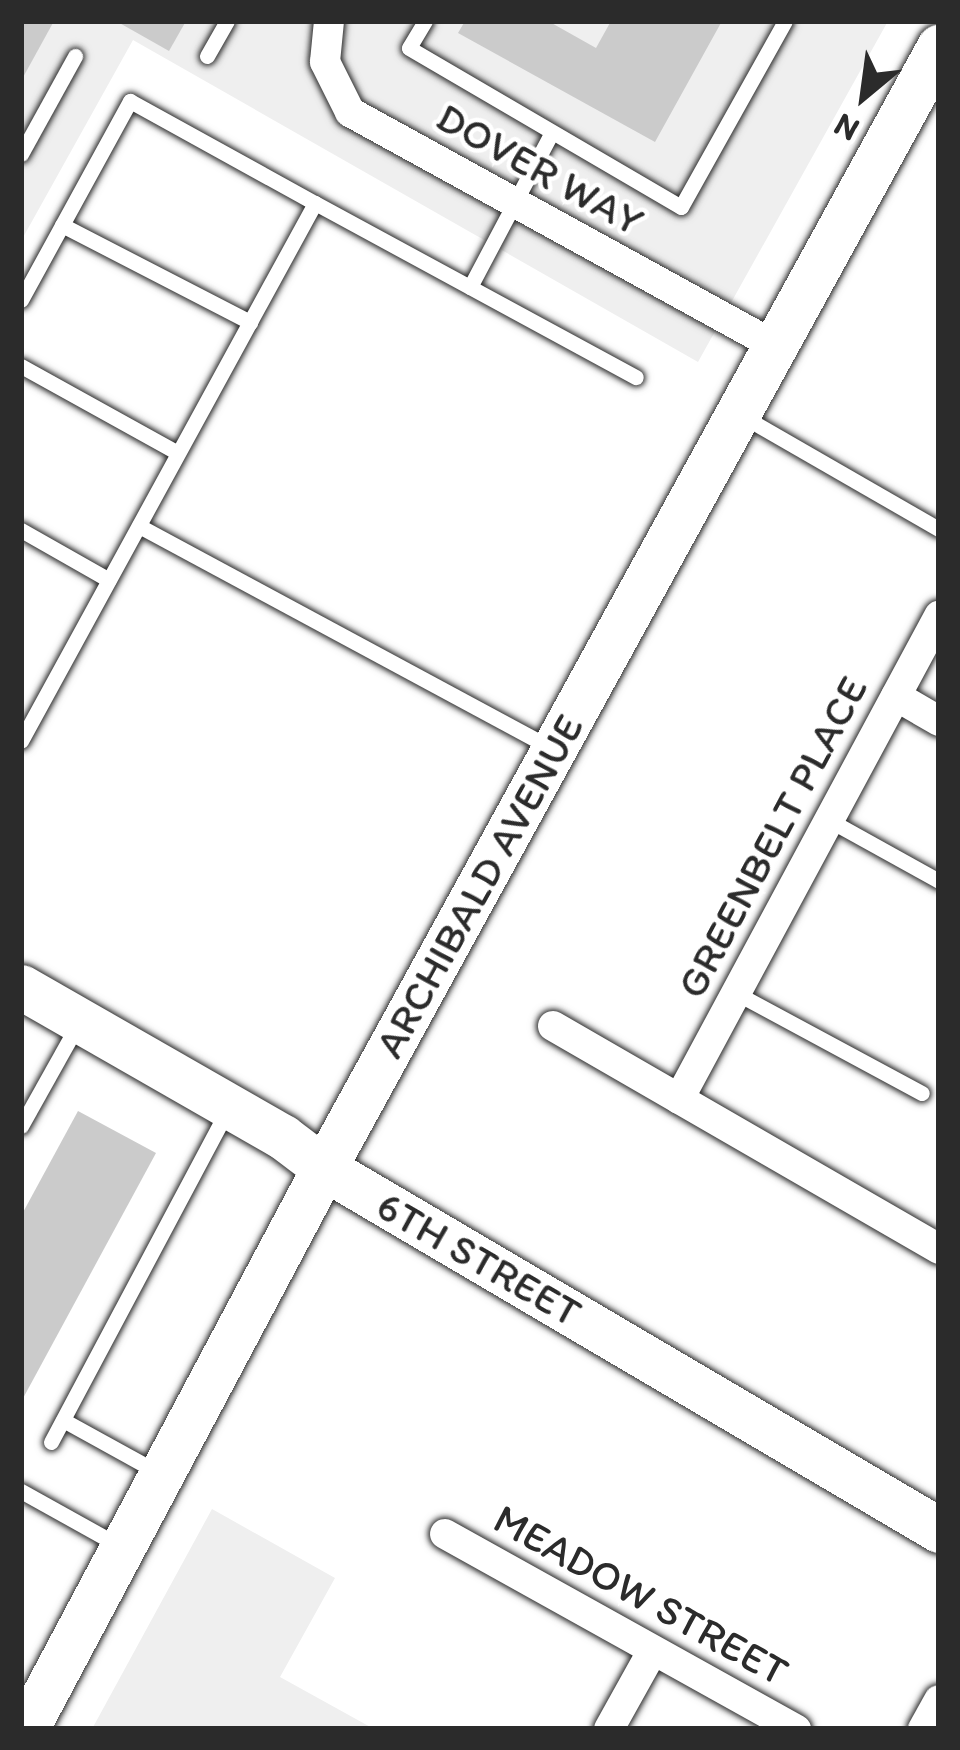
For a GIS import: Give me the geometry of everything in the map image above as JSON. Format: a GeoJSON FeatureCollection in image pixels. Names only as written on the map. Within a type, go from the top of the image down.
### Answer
{"type":"FeatureCollection","features":[{"type":"Feature","properties":{"kind":"main road","name":"ARCHIBALD AVENUE"},"geometry":{"type":"LineString","coordinates":[[26,1729],[324,1168],[939,47]]}},
{"type":"Feature","properties":{"kind":"main road","name":"6TH STREET"},"geometry":{"type":"LineString","coordinates":[[21,988],[230,1106],[324,1168],[939,1530]]}},
{"type":"Feature","properties":{"kind":"street","name":"DOVER WAY"},"geometry":{"type":"LineString","coordinates":[[329,21],[325,62],[350,112],[775,346]]}},
{"type":"Feature","properties":{"kind":"street","name":"GREENBELT PLACE"},"geometry":{"type":"LineString","coordinates":[[679,1099],[939,616]]}},
{"type":"Feature","properties":{"kind":"street"},"geometry":{"type":"LineString","coordinates":[[896,696],[939,722]]}},
{"type":"Feature","properties":{"kind":"street"},"geometry":{"type":"LineString","coordinates":[[553,1026],[939,1249]]}},
{"type":"Feature","properties":{"kind":"street","name":"MEADOW STREET"},"geometry":{"type":"LineString","coordinates":[[445,1534],[796,1729]]}},
{"type":"Feature","properties":{"kind":"street"},"geometry":{"type":"LineString","coordinates":[[608,1729],[652,1650]]}},
{"type":"Feature","properties":{"kind":"street"},"geometry":{"type":"LineString","coordinates":[[923,1729],[939,1700]]}},
{"type":"Feature","properties":{"kind":"lane"},"geometry":{"type":"LineString","coordinates":[[206,56],[227,21]]}},
{"type":"Feature","properties":{"kind":"lane"},"geometry":{"type":"LineString","coordinates":[[425,21],[410,48],[680,207],[785,21]]}},
{"type":"Feature","properties":{"kind":"lane"},"geometry":{"type":"LineString","coordinates":[[21,154],[75,56]]}},
{"type":"Feature","properties":{"kind":"lane"},"geometry":{"type":"LineString","coordinates":[[21,299],[130,101],[636,377]]}},
{"type":"Feature","properties":{"kind":"lane"},"geometry":{"type":"LineString","coordinates":[[470,287],[552,132]]}},
{"type":"Feature","properties":{"kind":"lane"},"geometry":{"type":"LineString","coordinates":[[23,732],[315,203]]}},
{"type":"Feature","properties":{"kind":"lane"},"geometry":{"type":"LineString","coordinates":[[62,225],[250,322]]}},
{"type":"Feature","properties":{"kind":"lane"},"geometry":{"type":"LineString","coordinates":[[21,367],[178,453]]}},
{"type":"Feature","properties":{"kind":"lane"},"geometry":{"type":"LineString","coordinates":[[738,414],[939,529]]}},
{"type":"Feature","properties":{"kind":"lane"},"geometry":{"type":"LineString","coordinates":[[139,526],[554,749]]}},
{"type":"Feature","properties":{"kind":"lane"},"geometry":{"type":"LineString","coordinates":[[21,530],[109,580]]}},
{"type":"Feature","properties":{"kind":"lane"},"geometry":{"type":"LineString","coordinates":[[829,820],[939,881]]}},
{"type":"Feature","properties":{"kind":"lane"},"geometry":{"type":"LineString","coordinates":[[736,993],[922,1093]]}},
{"type":"Feature","properties":{"kind":"lane"},"geometry":{"type":"LineString","coordinates":[[21,1126],[80,1021]]}},
{"type":"Feature","properties":{"kind":"lane"},"geometry":{"type":"LineString","coordinates":[[51,1442],[230,1106]]}},
{"type":"Feature","properties":{"kind":"lane"},"geometry":{"type":"LineString","coordinates":[[63,1420],[161,1475]]}},
{"type":"Feature","properties":{"kind":"lane"},"geometry":{"type":"LineString","coordinates":[[21,1491],[122,1548]]}},
{"type":"Feature","properties":{"kind":"shaded area"},"geometry":{"type":"Polygon","coordinates":[[[21,21],[888,21],[698,362],[133,40],[21,241],[21,21]]]}},
{"type":"Feature","properties":{"kind":"shaded area"},"geometry":{"type":"Polygon","coordinates":[[[212,1509],[335,1578],[280,1677],[374,1729],[92,1729],[212,1509]]]}},
{"type":"Feature","properties":{"kind":"building"},"geometry":{"type":"Polygon","coordinates":[[[21,21],[54,21],[21,81],[21,21]]]}},
{"type":"Feature","properties":{"kind":"building"},"geometry":{"type":"Polygon","coordinates":[[[116,21],[186,21],[169,51],[116,21]]]}},
{"type":"Feature","properties":{"kind":"building"},"geometry":{"type":"Polygon","coordinates":[[[465,21],[548,21],[596,48],[611,21],[722,21],[655,142],[458,33],[465,21]]]}},
{"type":"Feature","properties":{"kind":"building"},"geometry":{"type":"Polygon","coordinates":[[[78,1111],[156,1153],[21,1402],[21,1216],[78,1111]]]}}]}
